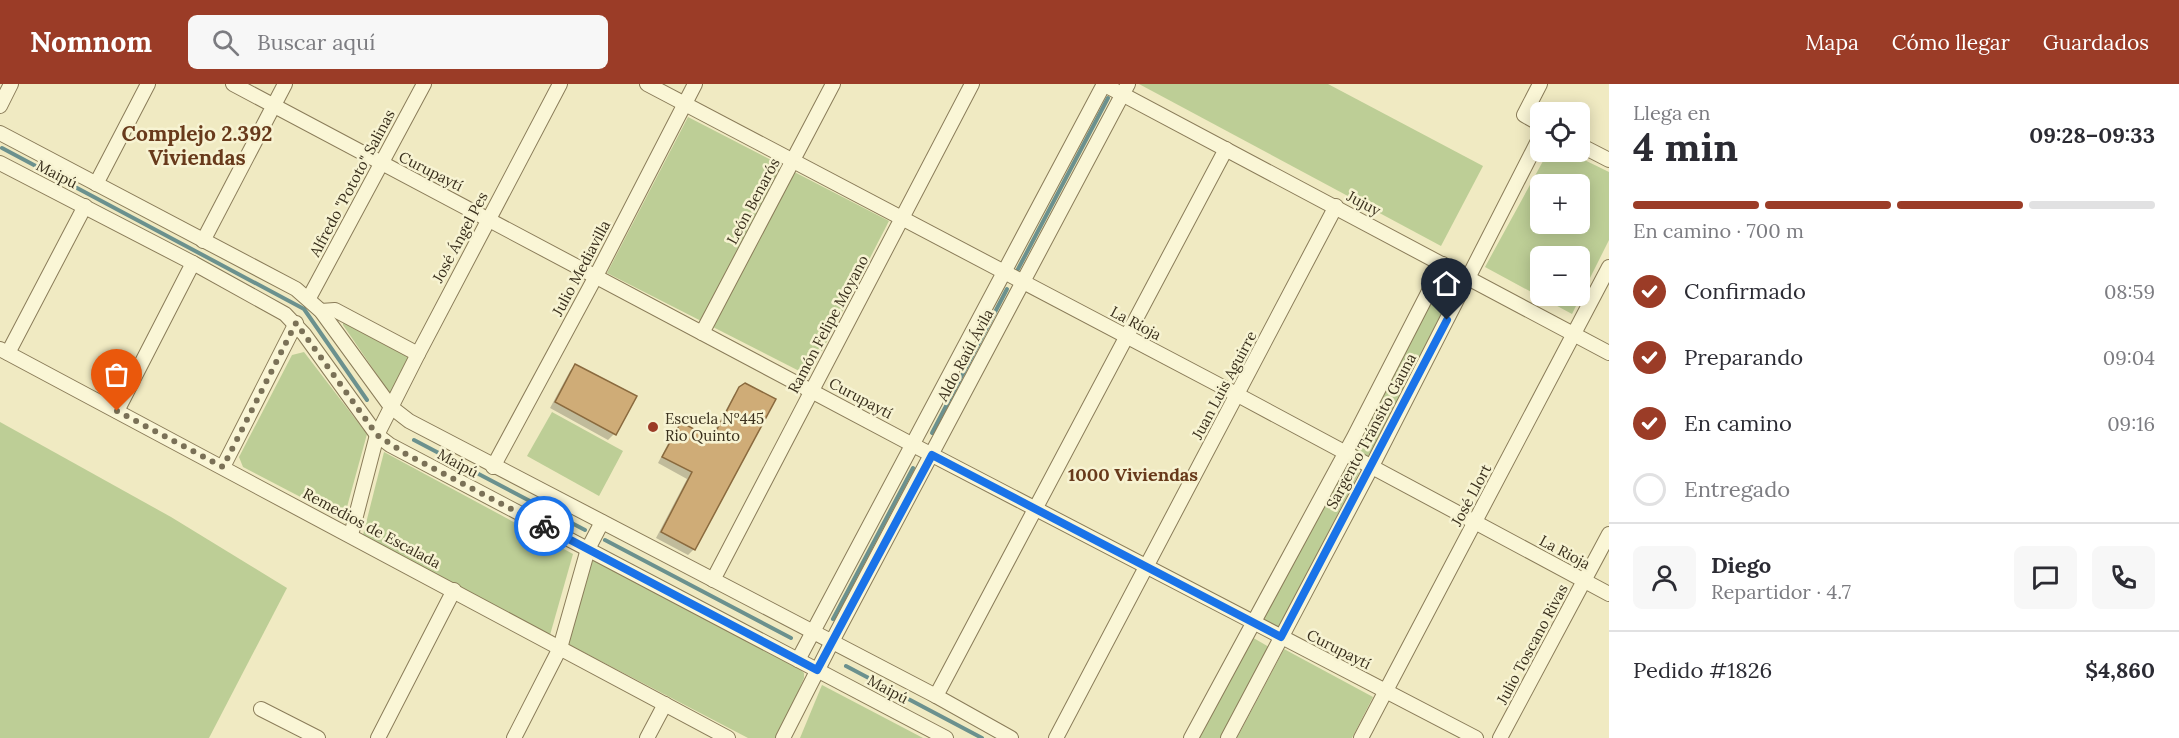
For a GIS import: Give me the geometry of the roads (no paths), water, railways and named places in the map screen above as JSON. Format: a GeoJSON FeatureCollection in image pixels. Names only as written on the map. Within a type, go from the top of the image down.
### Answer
{"type":"FeatureCollection","features":[{"type":"Feature","properties":{"kind":"street"},"geometry":{"type":"LineString","coordinates":[[0,106],[11,84]]}},
{"type":"Feature","properties":{"kind":"street"},"geometry":{"type":"LineString","coordinates":[[96,184],[148,84]]}},
{"type":"Feature","properties":{"kind":"street","name":"Curupaytí"},"geometry":{"type":"LineString","coordinates":[[233,84],[1036,510],[1476,738]]}},
{"type":"Feature","properties":{"kind":"street"},"geometry":{"type":"LineString","coordinates":[[203,241],[285,84]]}},
{"type":"Feature","properties":{"kind":"street","name":"Alfredo \"Pototo\" Salinas"},"geometry":{"type":"LineString","coordinates":[[309,298],[424,84]]}},
{"type":"Feature","properties":{"kind":"street","name":"José Ángel Pes"},"geometry":{"type":"LineString","coordinates":[[377,435],[560,84]]}},
{"type":"Feature","properties":{"kind":"street","name":"La Rioja"},"geometry":{"type":"LineString","coordinates":[[647,84],[1004,271],[1609,594]]}},
{"type":"Feature","properties":{"kind":"street","name":"Julio Mediavilla"},"geometry":{"type":"LineString","coordinates":[[493,466],[596,276],[695,84]]}},
{"type":"Feature","properties":{"kind":"street","name":"León Benarós"},"geometry":{"type":"LineString","coordinates":[[702,333],[833,84]]}},
{"type":"Feature","properties":{"kind":"street","name":"Ramón Felipe Moyano"},"geometry":{"type":"LineString","coordinates":[[713,580],[972,84]]}},
{"type":"Feature","properties":{"kind":"street","name":"Jujuy"},"geometry":{"type":"LineString","coordinates":[[1103,84],[1126,89],[1226,149],[1609,353]]}},
{"type":"Feature","properties":{"kind":"street","name":"Aldo Raúl Ávila"},"geometry":{"type":"LineString","coordinates":[[798,660],[1103,84]]}},
{"type":"Feature","properties":{"kind":"street"},"geometry":{"type":"LineString","coordinates":[[1531,102],[1540,84]]}},
{"type":"Feature","properties":{"kind":"street","name":"Aldo Raúl Ávila"},"geometry":{"type":"LineString","coordinates":[[817,670],[1126,89]]}},
{"type":"Feature","properties":{"kind":"street"},"geometry":{"type":"LineString","coordinates":[[1530,103],[1524,115],[1530,118]]}},
{"type":"Feature","properties":{"kind":"street","name":"Maipú"},"geometry":{"type":"LineString","coordinates":[[0,133],[296,289],[309,298],[391,406],[409,422],[936,696],[1011,738]]}},
{"type":"Feature","properties":{"kind":"street"},"geometry":{"type":"LineString","coordinates":[[936,696],[1226,149]]}},
{"type":"Feature","properties":{"kind":"street"},"geometry":{"type":"LineString","coordinates":[[1590,150],[1609,160]]}},
{"type":"Feature","properties":{"kind":"street","name":"Sargento Tránsito Gauna"},"geometry":{"type":"LineString","coordinates":[[1228,738],[1371,468],[1530,157]]}},
{"type":"Feature","properties":{"kind":"street","name":"Maipú"},"geometry":{"type":"LineString","coordinates":[[0,163],[275,307],[296,323],[377,435],[406,454],[946,738]]}},
{"type":"Feature","properties":{"kind":"street"},"geometry":{"type":"LineString","coordinates":[[4,351],[85,206]]}},
{"type":"Feature","properties":{"kind":"street","name":"Juan Luis Aguirre"},"geometry":{"type":"LineString","coordinates":[[1056,738],[1336,207]]}},
{"type":"Feature","properties":{"kind":"street"},"geometry":{"type":"LineString","coordinates":[[117,411],[193,263]]}},
{"type":"Feature","properties":{"kind":"street","name":"Sargento Tránsito Gauna"},"geometry":{"type":"LineString","coordinates":[[1191,738],[1443,264]]}},
{"type":"Feature","properties":{"kind":"street","name":"José Llort"},"geometry":{"type":"LineString","coordinates":[[1361,738],[1609,267]]}},
{"type":"Feature","properties":{"kind":"street"},"geometry":{"type":"LineString","coordinates":[[321,311],[335,310],[418,354]]}},
{"type":"Feature","properties":{"kind":"street"},"geometry":{"type":"LineString","coordinates":[[223,467],[296,323]]}},
{"type":"Feature","properties":{"kind":"street","name":"Remedios de Escalada"},"geometry":{"type":"LineString","coordinates":[[4,351],[728,738]]}},
{"type":"Feature","properties":{"kind":"street"},"geometry":{"type":"LineString","coordinates":[[351,535],[377,435]]}},
{"type":"Feature","properties":{"kind":"street"},"geometry":{"type":"LineString","coordinates":[[514,738],[560,648],[588,549],[602,522]]}},
{"type":"Feature","properties":{"kind":"street","name":"Julio Toscano Rivas"},"geometry":{"type":"LineString","coordinates":[[1500,738],[1609,534]]}},
{"type":"Feature","properties":{"kind":"street"},"geometry":{"type":"LineString","coordinates":[[378,738],[454,590]]}},
{"type":"Feature","properties":{"kind":"street"},"geometry":{"type":"LineString","coordinates":[[783,738],[817,670]]}},
{"type":"Feature","properties":{"kind":"street"},"geometry":{"type":"LineString","coordinates":[[647,738],[665,704]]}},
{"type":"Feature","properties":{"kind":"street"},"geometry":{"type":"LineString","coordinates":[[261,709],[318,738]]}},
{"type":"Feature","properties":{"kind":"waterway"},"geometry":{"type":"LineString","coordinates":[[1017,271],[1108,98]]}},
{"type":"Feature","properties":{"kind":"waterway"},"geometry":{"type":"LineString","coordinates":[[2,148],[304,309],[367,400]]}},
{"type":"Feature","properties":{"kind":"waterway"},"geometry":{"type":"LineString","coordinates":[[932,433],[1007,289]]}},
{"type":"Feature","properties":{"kind":"waterway"},"geometry":{"type":"LineString","coordinates":[[414,440],[585,530]]}},
{"type":"Feature","properties":{"kind":"waterway"},"geometry":{"type":"LineString","coordinates":[[833,619],[913,468]]}},
{"type":"Feature","properties":{"kind":"waterway"},"geometry":{"type":"LineString","coordinates":[[605,540],[791,638]]}},
{"type":"Feature","properties":{"kind":"waterway"},"geometry":{"type":"LineString","coordinates":[[846,666],[982,738]]}},
{"type":"Feature","properties":{"kind":"place","name":"Escuela Nº445 Rio Quinto"},"geometry":{"type":"Point","coordinates":[653,427]}},
{"type":"Feature","properties":{"kind":"district","name":"Complejo 2.392 Viviendas"},"geometry":{"type":"Point","coordinates":[197,145]}},
{"type":"Feature","properties":{"kind":"district","name":"1000 Viviendas"},"geometry":{"type":"Point","coordinates":[1133,474]}}]}
